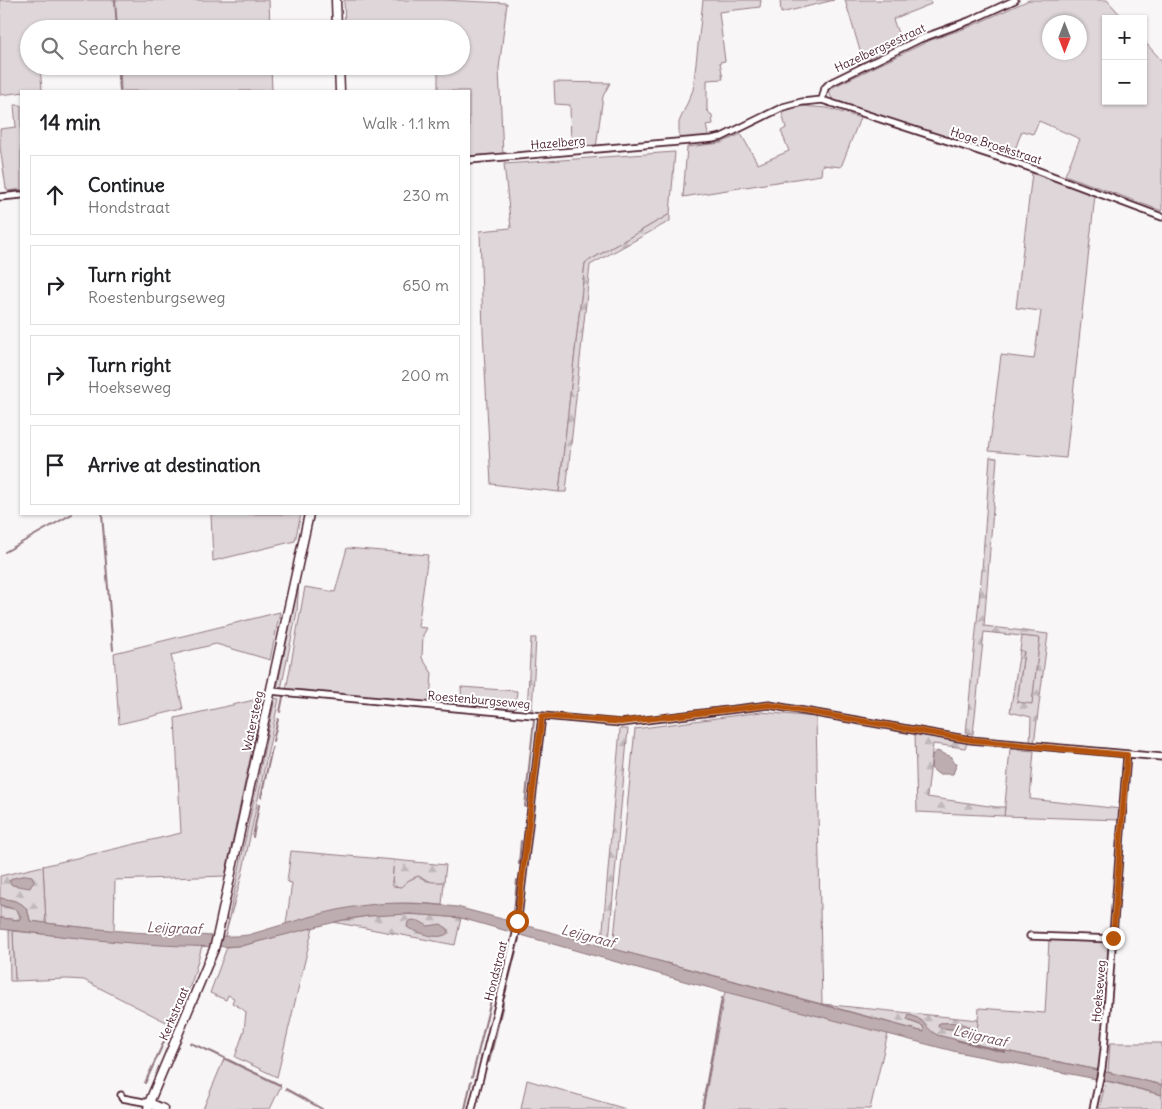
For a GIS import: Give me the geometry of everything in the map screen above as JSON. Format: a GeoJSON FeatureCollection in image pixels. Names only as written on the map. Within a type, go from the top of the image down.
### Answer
{"type":"FeatureCollection","features":[{"type":"Feature","properties":{"kind":"street"},"geometry":{"type":"LineString","coordinates":[[336,0],[337,20]]}},
{"type":"Feature","properties":{"kind":"street","name":"Hazelbergsestraat"},"geometry":{"type":"LineString","coordinates":[[822,100],[825,88],[830,83],[920,39],[969,21],[1015,0]]}},
{"type":"Feature","properties":{"kind":"street"},"geometry":{"type":"LineString","coordinates":[[339,75],[340,90]]}},
{"type":"Feature","properties":{"kind":"street","name":"Hazelberg"},"geometry":{"type":"LineString","coordinates":[[470,160],[722,137],[783,107],[802,102],[822,100]]}},
{"type":"Feature","properties":{"kind":"street","name":"Hoge Broekstraat"},"geometry":{"type":"LineString","coordinates":[[822,100],[1028,167],[1162,217]]}},
{"type":"Feature","properties":{"kind":"street"},"geometry":{"type":"LineString","coordinates":[[0,197],[20,195]]}},
{"type":"Feature","properties":{"kind":"street","name":"Watersteeg"},"geometry":{"type":"LineString","coordinates":[[218,933],[309,515]]}},
{"type":"Feature","properties":{"kind":"street","name":"Roestenburgseweg"},"geometry":{"type":"LineString","coordinates":[[270,691],[621,722],[769,705],[972,740],[1162,757]]}},
{"type":"Feature","properties":{"kind":"street","name":"Hondstraat"},"geometry":{"type":"LineString","coordinates":[[472,1109],[516,934],[542,716]]}},
{"type":"Feature","properties":{"kind":"street","name":"Hoekseweg"},"geometry":{"type":"LineString","coordinates":[[1092,1109],[1102,1068],[1127,755]]}},
{"type":"Feature","properties":{"kind":"street","name":"Kerkstraat"},"geometry":{"type":"LineString","coordinates":[[147,1107],[214,947],[218,933]]}},
{"type":"Feature","properties":{"kind":"street"},"geometry":{"type":"LineString","coordinates":[[1030,936],[1113,938]]}},
{"type":"Feature","properties":{"kind":"street"},"geometry":{"type":"LineString","coordinates":[[121,1095],[122,1098],[147,1107],[163,1109]]}},
{"type":"Feature","properties":{"kind":"green space"},"geometry":{"type":"Polygon","coordinates":[[[0,0],[269,0],[270,20],[20,20],[20,75],[41,75],[42,90],[20,90],[20,93],[0,95],[0,0]]]}},
{"type":"Feature","properties":{"kind":"green space"},"geometry":{"type":"Polygon","coordinates":[[[344,0],[442,0],[507,3],[499,69],[503,155],[470,158],[470,90],[438,90],[438,75],[470,75],[470,20],[345,20],[344,0]]]}},
{"type":"Feature","properties":{"kind":"green space"},"geometry":{"type":"Polygon","coordinates":[[[703,0],[761,0],[760,7],[719,12],[725,61],[720,62],[723,79],[707,80],[707,110],[712,116],[713,124],[706,125],[709,138],[679,141],[679,122],[693,90],[703,0]]]}},
{"type":"Feature","properties":{"kind":"green space"},"geometry":{"type":"Polygon","coordinates":[[[780,0],[834,0],[781,13],[780,0]]]}},
{"type":"Feature","properties":{"kind":"green space"},"geometry":{"type":"Polygon","coordinates":[[[845,0],[930,0],[931,4],[893,19],[901,46],[864,64],[845,0]]]}},
{"type":"Feature","properties":{"kind":"green space"},"geometry":{"type":"Polygon","coordinates":[[[1029,0],[1107,0],[1120,15],[1102,15],[1102,105],[1147,105],[1147,44],[1162,61],[1162,211],[1065,175],[1080,139],[1039,121],[1033,134],[1022,131],[1012,157],[834,101],[830,95],[833,87],[931,40],[969,27],[1029,0]]]}},
{"type":"Feature","properties":{"kind":"green space"},"geometry":{"type":"Polygon","coordinates":[[[120,75],[271,75],[272,90],[121,90],[120,75]]]}},
{"type":"Feature","properties":{"kind":"green space"},"geometry":{"type":"Polygon","coordinates":[[[554,82],[610,83],[603,96],[596,148],[571,149],[570,105],[555,104],[554,82]]]}},
{"type":"Feature","properties":{"kind":"green space"},"geometry":{"type":"Polygon","coordinates":[[[14,105],[20,105],[20,191],[9,192],[6,188],[0,147],[0,129],[16,127],[14,105]]]}},
{"type":"Feature","properties":{"kind":"green space"},"geometry":{"type":"Polygon","coordinates":[[[802,106],[827,108],[860,118],[841,167],[822,165],[821,175],[683,197],[687,147],[721,143],[741,134],[758,164],[789,151],[781,131],[786,128],[782,113],[802,106]]]}},
{"type":"Feature","properties":{"kind":"green space"},"geometry":{"type":"Polygon","coordinates":[[[675,152],[670,214],[585,263],[559,492],[491,484],[480,231],[511,228],[504,164],[675,152]]]}},
{"type":"Feature","properties":{"kind":"green space"},"geometry":{"type":"Polygon","coordinates":[[[1032,173],[1095,195],[1066,458],[989,451],[1001,355],[1034,359],[1041,311],[1016,308],[1032,173]]]}},
{"type":"Feature","properties":{"kind":"green space"},"geometry":{"type":"Polygon","coordinates":[[[670,214],[670,221],[590,265],[566,492],[559,492],[585,263],[670,214]]]}},
{"type":"Feature","properties":{"kind":"green space"},"geometry":{"type":"Polygon","coordinates":[[[990,457],[997,458],[984,626],[1048,634],[1034,744],[1030,743],[1031,717],[1010,712],[1020,650],[1024,652],[1017,702],[1032,704],[1040,638],[984,632],[973,734],[966,733],[982,570],[990,457]]]}},
{"type":"Feature","properties":{"kind":"green space"},"geometry":{"type":"Polygon","coordinates":[[[211,515],[301,515],[295,541],[213,561],[211,515]]]}},
{"type":"Feature","properties":{"kind":"green space"},"geometry":{"type":"Polygon","coordinates":[[[347,548],[428,555],[418,627],[427,628],[423,635],[422,658],[432,673],[428,703],[286,690],[305,587],[335,592],[347,548]]]}},
{"type":"Feature","properties":{"kind":"green space"},"geometry":{"type":"Polygon","coordinates":[[[299,580],[297,612],[281,689],[277,688],[299,580]]]}},
{"type":"Feature","properties":{"kind":"green space"},"geometry":{"type":"Polygon","coordinates":[[[280,612],[270,660],[216,644],[171,655],[183,709],[119,724],[114,653],[280,612]]]}},
{"type":"Feature","properties":{"kind":"green space"},"geometry":{"type":"Polygon","coordinates":[[[1022,636],[1040,638],[1032,705],[1017,702],[1024,652],[1020,650],[1022,636]]]}},
{"type":"Feature","properties":{"kind":"green space"},"geometry":{"type":"Polygon","coordinates":[[[531,638],[536,638],[532,712],[527,711],[531,638]]]}},
{"type":"Feature","properties":{"kind":"green space"},"geometry":{"type":"Polygon","coordinates":[[[461,687],[517,691],[515,708],[513,710],[462,706],[461,687]]]}},
{"type":"Feature","properties":{"kind":"green space"},"geometry":{"type":"Polygon","coordinates":[[[263,698],[225,876],[115,880],[114,931],[46,923],[43,866],[181,833],[175,718],[263,698]]]}},
{"type":"Feature","properties":{"kind":"green space"},"geometry":{"type":"Polygon","coordinates":[[[275,698],[279,699],[242,875],[225,936],[275,698]]]}},
{"type":"Feature","properties":{"kind":"green space"},"geometry":{"type":"Polygon","coordinates":[[[761,712],[816,717],[822,1004],[602,946],[602,941],[609,941],[609,938],[614,938],[635,729],[761,712]]]}},
{"type":"Feature","properties":{"kind":"green space"},"geometry":{"type":"Polygon","coordinates":[[[620,729],[628,729],[609,941],[602,941],[620,729]]]}},
{"type":"Feature","properties":{"kind":"green space"},"geometry":{"type":"Polygon","coordinates":[[[915,734],[968,742],[965,748],[933,744],[927,797],[1005,807],[1004,816],[917,812],[915,734]]]}},
{"type":"Feature","properties":{"kind":"green space"},"geometry":{"type":"Polygon","coordinates":[[[1010,749],[1034,751],[1030,799],[1121,809],[1120,820],[1004,816],[1010,749]]]}},
{"type":"Feature","properties":{"kind":"green space"},"geometry":{"type":"Polygon","coordinates":[[[291,851],[394,860],[392,883],[401,887],[409,880],[418,876],[427,881],[444,882],[442,905],[401,903],[363,906],[326,913],[286,924],[292,883],[287,882],[291,851]]]}},
{"type":"Feature","properties":{"kind":"green space"},"geometry":{"type":"Polygon","coordinates":[[[394,860],[446,865],[444,882],[432,882],[418,876],[409,880],[401,887],[393,886],[394,860]]]}},
{"type":"Feature","properties":{"kind":"green space"},"geometry":{"type":"Polygon","coordinates":[[[43,866],[46,923],[30,921],[24,906],[0,898],[0,876],[43,866]]]}},
{"type":"Feature","properties":{"kind":"green space"},"geometry":{"type":"Polygon","coordinates":[[[0,905],[17,910],[21,918],[19,920],[0,918],[0,905]]]}},
{"type":"Feature","properties":{"kind":"green space"},"geometry":{"type":"Polygon","coordinates":[[[394,914],[461,918],[455,945],[333,922],[394,914]]]}},
{"type":"Feature","properties":{"kind":"green space"},"geometry":{"type":"Polygon","coordinates":[[[313,927],[277,1077],[235,1057],[244,1031],[246,1012],[232,1003],[234,998],[228,995],[226,1000],[210,993],[227,947],[245,945],[313,927]]]}},
{"type":"Feature","properties":{"kind":"green space"},"geometry":{"type":"Polygon","coordinates":[[[9,930],[13,931],[15,981],[10,981],[9,930]]]}},
{"type":"Feature","properties":{"kind":"green space"},"geometry":{"type":"Polygon","coordinates":[[[13,931],[123,942],[202,946],[193,978],[174,1026],[84,980],[15,981],[13,931]]]}},
{"type":"Feature","properties":{"kind":"green space"},"geometry":{"type":"Polygon","coordinates":[[[1049,940],[1110,942],[1099,1070],[976,1045],[979,1008],[1045,1013],[1049,940]]]}},
{"type":"Feature","properties":{"kind":"green space"},"geometry":{"type":"Polygon","coordinates":[[[725,991],[888,1033],[870,1109],[703,1109],[725,991]]]}},
{"type":"Feature","properties":{"kind":"green space"},"geometry":{"type":"Polygon","coordinates":[[[822,1004],[978,1020],[976,1045],[937,1035],[931,1032],[921,1020],[909,1021],[923,1026],[924,1032],[822,1004]],[[939,1023],[938,1027],[969,1031],[969,1027],[961,1023],[939,1023]]]}},
{"type":"Feature","properties":{"kind":"green space"},"geometry":{"type":"Polygon","coordinates":[[[1110,1043],[1162,1043],[1162,1085],[1108,1072],[1110,1043]]]}},
{"type":"Feature","properties":{"kind":"green space"},"geometry":{"type":"Polygon","coordinates":[[[224,1059],[281,1086],[270,1109],[203,1109],[224,1059]]]}},
{"type":"Feature","properties":{"kind":"green space"},"geometry":{"type":"Polygon","coordinates":[[[527,1080],[626,1109],[521,1109],[527,1080]]]}},
{"type":"Feature","properties":{"kind":"green space"},"geometry":{"type":"Polygon","coordinates":[[[1106,1081],[1162,1095],[1162,1109],[1099,1109],[1106,1081]]]}},
{"type":"Feature","properties":{"kind":"shaded area"},"geometry":{"type":"Polygon","coordinates":[[[937,751],[952,757],[953,762],[957,763],[953,774],[938,774],[931,768],[932,755],[937,751]]]}},
{"type":"Feature","properties":{"kind":"shaded area"},"geometry":{"type":"Polygon","coordinates":[[[27,875],[32,876],[34,881],[30,888],[12,885],[9,881],[13,878],[27,875]]]}},
{"type":"Feature","properties":{"kind":"shaded area"},"geometry":{"type":"Polygon","coordinates":[[[0,898],[12,900],[24,906],[30,921],[133,932],[222,936],[248,935],[327,912],[366,905],[405,903],[457,907],[924,1032],[923,1026],[907,1020],[909,1015],[914,1016],[937,1035],[1162,1085],[1162,1095],[1117,1083],[957,1052],[691,983],[461,918],[410,914],[368,916],[343,920],[245,945],[222,947],[184,946],[115,942],[0,929],[0,918],[19,920],[21,917],[17,910],[0,905],[0,898]]]}},
{"type":"Feature","properties":{"kind":"shaded area"},"geometry":{"type":"Polygon","coordinates":[[[412,920],[419,921],[428,926],[441,924],[448,929],[448,933],[440,936],[430,936],[410,929],[407,927],[408,922],[412,920]]]}},
{"type":"Feature","properties":{"kind":"shaded area"},"geometry":{"type":"Polygon","coordinates":[[[939,1023],[960,1023],[970,1031],[941,1028],[939,1023]]]}},
{"type":"Feature","properties":{"kind":"waterway"},"geometry":{"type":"LineString","coordinates":[[115,0],[116,20]]}},
{"type":"Feature","properties":{"kind":"waterway"},"geometry":{"type":"LineString","coordinates":[[119,75],[120,90]]}},
{"type":"Feature","properties":{"kind":"waterway"},"geometry":{"type":"LineString","coordinates":[[10,191],[20,190]]}},
{"type":"Feature","properties":{"kind":"waterway"},"geometry":{"type":"LineString","coordinates":[[5,552],[70,515]]}},
{"type":"Feature","properties":{"kind":"waterway"},"geometry":{"type":"LineString","coordinates":[[102,515],[113,650]]}},
{"type":"Feature","properties":{"kind":"waterway"},"geometry":{"type":"LineString","coordinates":[[280,712],[283,697]]}},
{"type":"Feature","properties":{"kind":"waterway"},"geometry":{"type":"LineString","coordinates":[[273,741],[278,719]]}},
{"type":"Feature","properties":{"kind":"waterway"},"geometry":{"type":"LineString","coordinates":[[525,807],[534,720]]}},
{"type":"Feature","properties":{"kind":"waterway"},"geometry":{"type":"LineString","coordinates":[[261,797],[272,748]]}},
{"type":"Feature","properties":{"kind":"waterway"},"geometry":{"type":"LineString","coordinates":[[253,837],[259,805]]}},
{"type":"Feature","properties":{"kind":"waterway"},"geometry":{"type":"LineString","coordinates":[[519,864],[521,841]]}},
{"type":"Feature","properties":{"kind":"waterway"},"geometry":{"type":"LineString","coordinates":[[514,912],[517,880]]}},
{"type":"Feature","properties":{"kind":"waterway"},"geometry":{"type":"LineString","coordinates":[[504,998],[519,939]]}},
{"type":"Feature","properties":{"kind":"waterway"},"geometry":{"type":"LineString","coordinates":[[472,1077],[501,960]]}},
{"type":"Feature","properties":{"kind":"waterway"},"geometry":{"type":"LineString","coordinates":[[702,1109],[722,998]]}},
{"type":"Feature","properties":{"kind":"waterway"},"geometry":{"type":"LineString","coordinates":[[489,1062],[503,1004]]}},
{"type":"Feature","properties":{"kind":"waterway"},"geometry":{"type":"LineString","coordinates":[[145,1083],[168,1033]]}},
{"type":"Feature","properties":{"kind":"waterway","name":"Leijgraaf"},"geometry":{"type":"LineString","coordinates":[[956,1040],[1005,1052]]}},
{"type":"Feature","properties":{"kind":"waterway"},"geometry":{"type":"LineString","coordinates":[[190,1043],[280,1085]]}},
{"type":"Feature","properties":{"kind":"waterway"},"geometry":{"type":"LineString","coordinates":[[465,1109],[471,1082]]}},
{"type":"Feature","properties":{"kind":"waterway"},"geometry":{"type":"LineString","coordinates":[[286,1089],[322,1109]]}},
{"type":"Feature","properties":{"kind":"route"},"geometry":{"type":"LineString","coordinates":[[517,921],[542,716],[630,722],[769,705],[972,740],[1127,755],[1113,938]]}}]}
